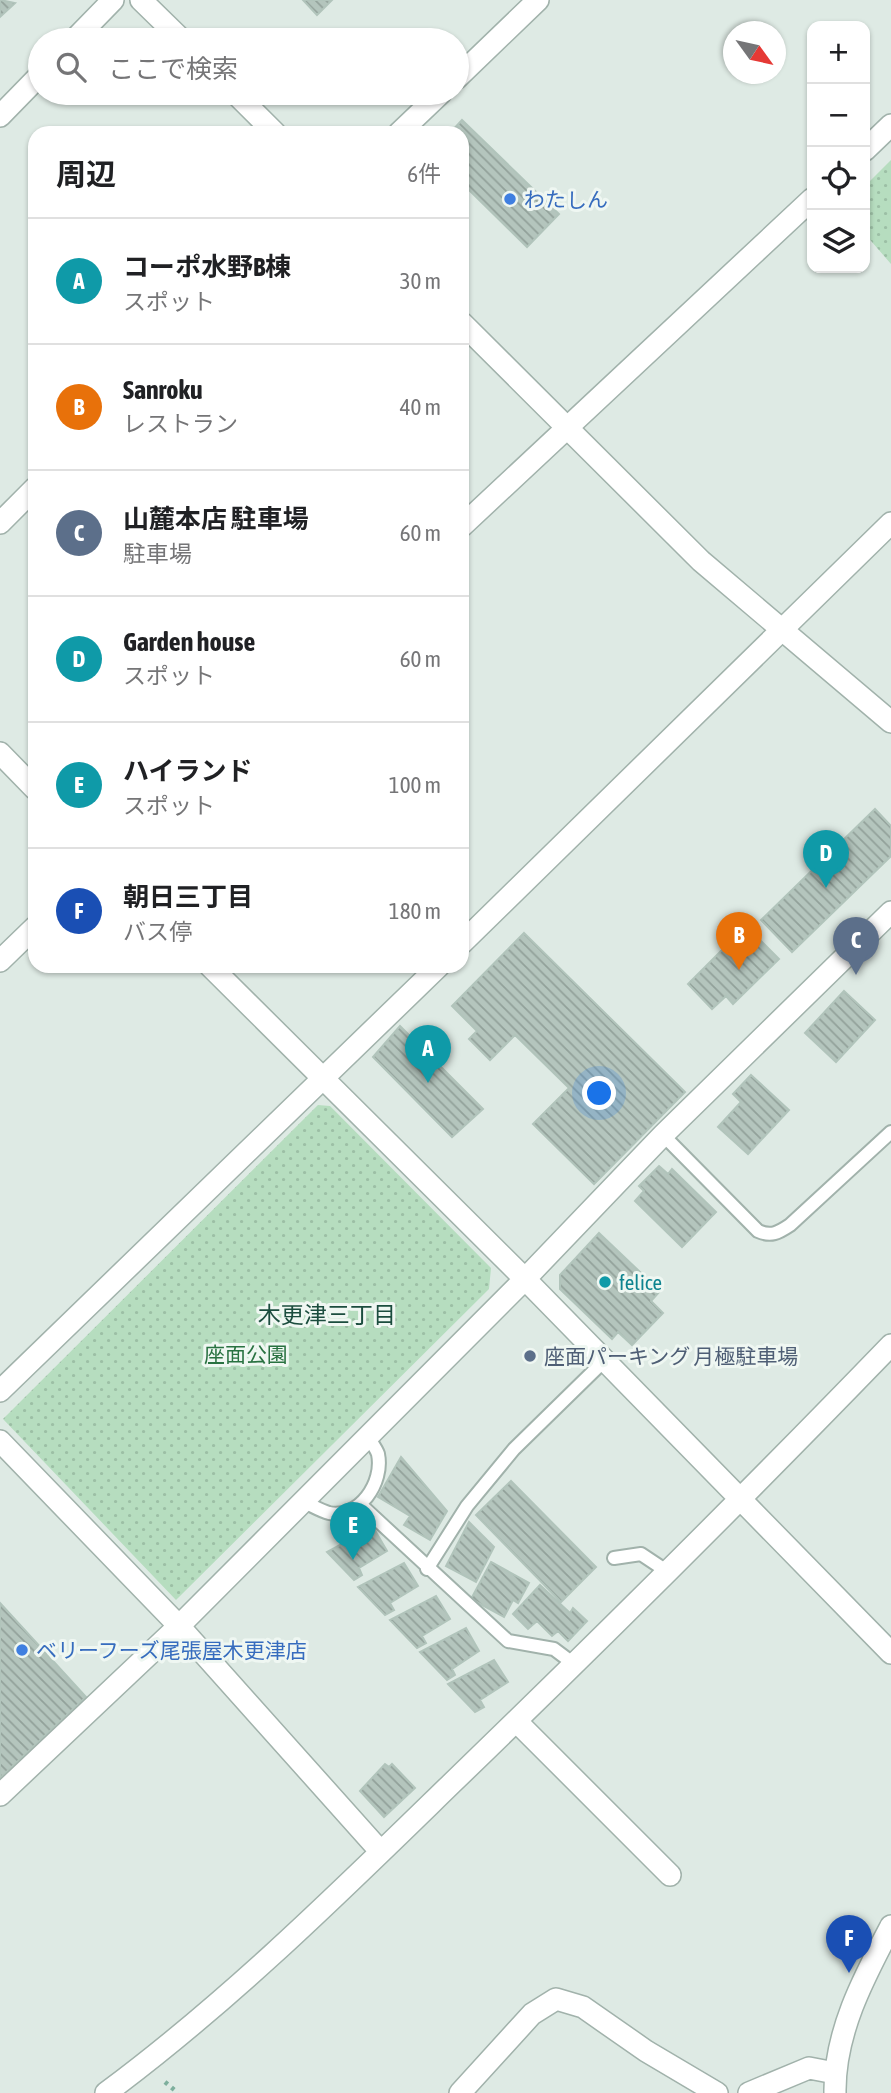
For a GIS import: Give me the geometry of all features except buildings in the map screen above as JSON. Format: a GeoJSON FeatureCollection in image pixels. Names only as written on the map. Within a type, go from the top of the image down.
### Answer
{"type":"FeatureCollection","features":[{"type":"Feature","properties":{"kind":"street"},"geometry":{"type":"LineString","coordinates":[[86,28],[113,0]]}},
{"type":"Feature","properties":{"kind":"street"},"geometry":{"type":"LineString","coordinates":[[141,0],[170,28]]}},
{"type":"Feature","properties":{"kind":"street"},"geometry":{"type":"LineString","coordinates":[[469,66],[538,0]]}},
{"type":"Feature","properties":{"kind":"street"},"geometry":{"type":"LineString","coordinates":[[0,117],[28,88]]}},
{"type":"Feature","properties":{"kind":"street"},"geometry":{"type":"LineString","coordinates":[[247,105],[268,126]]}},
{"type":"Feature","properties":{"kind":"street"},"geometry":{"type":"LineString","coordinates":[[406,126],[428,105]]}},
{"type":"Feature","properties":{"kind":"street"},"geometry":{"type":"LineString","coordinates":[[868,147],[891,125]]}},
{"type":"Feature","properties":{"kind":"street"},"geometry":{"type":"LineString","coordinates":[[469,519],[807,204]]}},
{"type":"Feature","properties":{"kind":"street"},"geometry":{"type":"LineString","coordinates":[[469,330],[701,561],[891,722]]}},
{"type":"Feature","properties":{"kind":"street"},"geometry":{"type":"LineString","coordinates":[[0,523],[28,495]]}},
{"type":"Feature","properties":{"kind":"street"},"geometry":{"type":"LineString","coordinates":[[469,936],[891,523]]}},
{"type":"Feature","properties":{"kind":"street"},"geometry":{"type":"LineString","coordinates":[[0,753],[28,782]]}},
{"type":"Feature","properties":{"kind":"street"},"geometry":{"type":"LineString","coordinates":[[0,1795],[179,1626],[525,1279],[663,1135],[891,912]]}},
{"type":"Feature","properties":{"kind":"street"},"geometry":{"type":"LineString","coordinates":[[0,961],[28,934]]}},
{"type":"Feature","properties":{"kind":"street"},"geometry":{"type":"LineString","coordinates":[[217,973],[525,1279],[891,1653]]}},
{"type":"Feature","properties":{"kind":"street"},"geometry":{"type":"LineString","coordinates":[[0,1391],[432,973]]}},
{"type":"Feature","properties":{"kind":"street"},"geometry":{"type":"LineString","coordinates":[[106,2093],[183,2036],[381,1852],[740,1501],[891,1345]]}},
{"type":"Feature","properties":{"kind":"street"},"geometry":{"type":"LineString","coordinates":[[0,1441],[179,1626],[381,1852]]}},
{"type":"Feature","properties":{"kind":"street"},"geometry":{"type":"LineString","coordinates":[[516,1721],[670,1875]]}},
{"type":"Feature","properties":{"kind":"street"},"geometry":{"type":"LineString","coordinates":[[749,2093],[809,2068],[835,2083],[852,2005],[891,1926]]}},
{"type":"Feature","properties":{"kind":"street"},"geometry":{"type":"LineString","coordinates":[[460,2093],[533,2014],[556,1999],[583,2007],[646,2052],[717,2093]]}},
{"type":"Feature","properties":{"kind":"lane"},"geometry":{"type":"LineString","coordinates":[[663,1135],[758,1230],[766,1234],[778,1233],[790,1225],[891,1132]]}},
{"type":"Feature","properties":{"kind":"lane"},"geometry":{"type":"LineString","coordinates":[[427,1569],[467,1506],[514,1450],[604,1361]]}},
{"type":"Feature","properties":{"kind":"lane"},"geometry":{"type":"LineString","coordinates":[[304,1502],[329,1513],[351,1512],[361,1505],[375,1476],[378,1455],[367,1435]]}},
{"type":"Feature","properties":{"kind":"lane"},"geometry":{"type":"LineString","coordinates":[[361,1505],[392,1531],[427,1569],[508,1641],[554,1649],[574,1664]]}},
{"type":"Feature","properties":{"kind":"lane"},"geometry":{"type":"LineString","coordinates":[[614,1558],[641,1554],[668,1572]]}},
{"type":"Feature","properties":{"kind":"green space"},"geometry":{"type":"Polygon","coordinates":[[[891,160],[891,264],[870,240],[870,181],[891,160]]]}},
{"type":"Feature","properties":{"kind":"green space","name":"座面公園"},"geometry":{"type":"Polygon","coordinates":[[[318,1105],[330,1106],[491,1268],[489,1289],[176,1600],[3,1419],[318,1105]]]}},
{"type":"Feature","properties":{"kind":"place","name":"わたしん"},"geometry":{"type":"Point","coordinates":[510,199]}},
{"type":"Feature","properties":{"kind":"place","name":"Garden house"},"geometry":{"type":"Point","coordinates":[826,888]}},
{"type":"Feature","properties":{"kind":"place","name":"Sanroku"},"geometry":{"type":"Point","coordinates":[739,970]}},
{"type":"Feature","properties":{"kind":"place","name":"山麓本店 駐車場"},"geometry":{"type":"Point","coordinates":[856,975]}},
{"type":"Feature","properties":{"kind":"place","name":"コーポ水野B棟"},"geometry":{"type":"Point","coordinates":[428,1083]}},
{"type":"Feature","properties":{"kind":"place","name":"felice"},"geometry":{"type":"Point","coordinates":[605,1282]}},
{"type":"Feature","properties":{"kind":"place","name":"座面パーキング 月極駐車場"},"geometry":{"type":"Point","coordinates":[530,1356]}},
{"type":"Feature","properties":{"kind":"place","name":"ハイランド"},"geometry":{"type":"Point","coordinates":[353,1560]}},
{"type":"Feature","properties":{"kind":"place","name":"ベリーフーズ尾張屋木更津店"},"geometry":{"type":"Point","coordinates":[22,1650]}},
{"type":"Feature","properties":{"kind":"place","name":"朝日三丁目"},"geometry":{"type":"Point","coordinates":[849,1973]}},
{"type":"Feature","properties":{"kind":"district","name":"木更津三丁目"},"geometry":{"type":"Point","coordinates":[327,1315]}}]}
